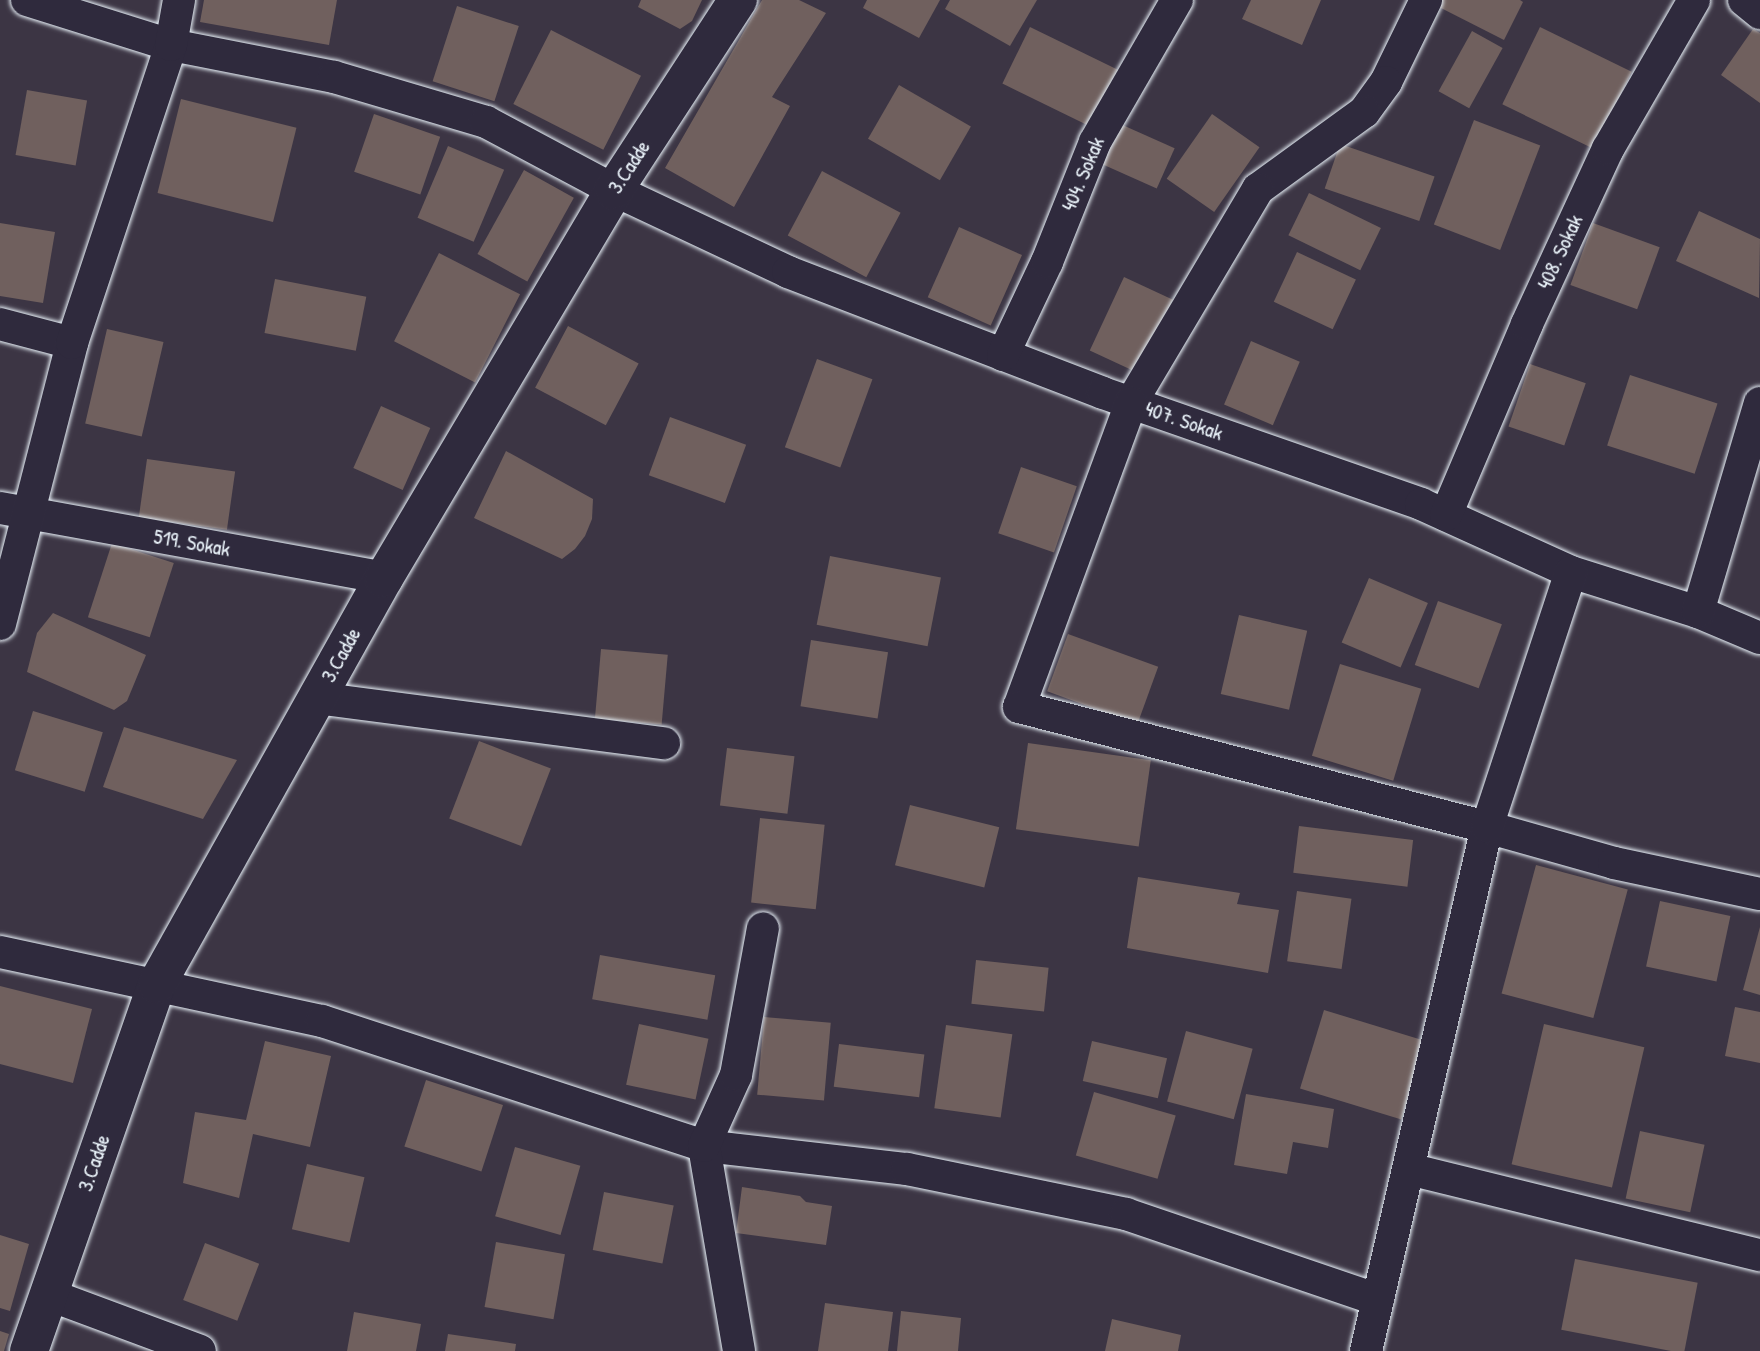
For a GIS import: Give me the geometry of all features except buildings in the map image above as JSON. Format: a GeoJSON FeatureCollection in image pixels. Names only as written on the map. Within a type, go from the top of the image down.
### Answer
{"type":"FeatureCollection","features":[{"type":"Feature","properties":{"kind":"street","name":"407. Sokak"},"geometry":{"type":"LineString","coordinates":[[27,0],[171,45],[334,77],[486,122],[614,190],[788,272],[1003,355],[1446,514],[1572,572],[1698,612],[1760,638]]}},
{"type":"Feature","properties":{"kind":"street"},"geometry":{"type":"LineString","coordinates":[[0,624],[14,510],[171,45],[179,0]]}},
{"type":"Feature","properties":{"kind":"street","name":"3.Cadde"},"geometry":{"type":"LineString","coordinates":[[29,1351],[156,984],[384,578],[614,190],[738,0]]}},
{"type":"Feature","properties":{"kind":"street","name":"404. Sokak"},"geometry":{"type":"LineString","coordinates":[[1003,355],[1046,262],[1095,142],[1177,0]]}},
{"type":"Feature","properties":{"kind":"street"},"geometry":{"type":"LineString","coordinates":[[1426,0],[1385,82],[1364,111],[1258,189],[1131,402],[1019,707],[1487,827],[1614,863],[1760,894]]}},
{"type":"Feature","properties":{"kind":"street","name":"408. Sokak"},"geometry":{"type":"LineString","coordinates":[[1446,514],[1527,324],[1608,149],[1694,0]]}},
{"type":"Feature","properties":{"kind":"street"},"geometry":{"type":"LineString","coordinates":[[1744,0],[1760,13]]}},
{"type":"Feature","properties":{"kind":"street"},"geometry":{"type":"LineString","coordinates":[[0,324],[72,343]]}},
{"type":"Feature","properties":{"kind":"street"},"geometry":{"type":"LineString","coordinates":[[1698,612],[1760,403]]}},
{"type":"Feature","properties":{"kind":"street","name":"519. Sokak"},"geometry":{"type":"LineString","coordinates":[[14,510],[384,578]]}},
{"type":"Feature","properties":{"kind":"street"},"geometry":{"type":"LineString","coordinates":[[1366,1351],[1487,827],[1572,572]]}},
{"type":"Feature","properties":{"kind":"street"},"geometry":{"type":"LineString","coordinates":[[316,698],[664,743]]}},
{"type":"Feature","properties":{"kind":"street"},"geometry":{"type":"LineString","coordinates":[[739,1351],[704,1146],[736,1075],[763,928]]}},
{"type":"Feature","properties":{"kind":"street"},"geometry":{"type":"LineString","coordinates":[[0,952],[322,1021],[704,1146],[907,1169],[1126,1214],[1378,1300]]}},
{"type":"Feature","properties":{"kind":"street"},"geometry":{"type":"LineString","coordinates":[[1409,1169],[1760,1255]]}},
{"type":"Feature","properties":{"kind":"street"},"geometry":{"type":"LineString","coordinates":[[47,1294],[200,1351]]}}]}
